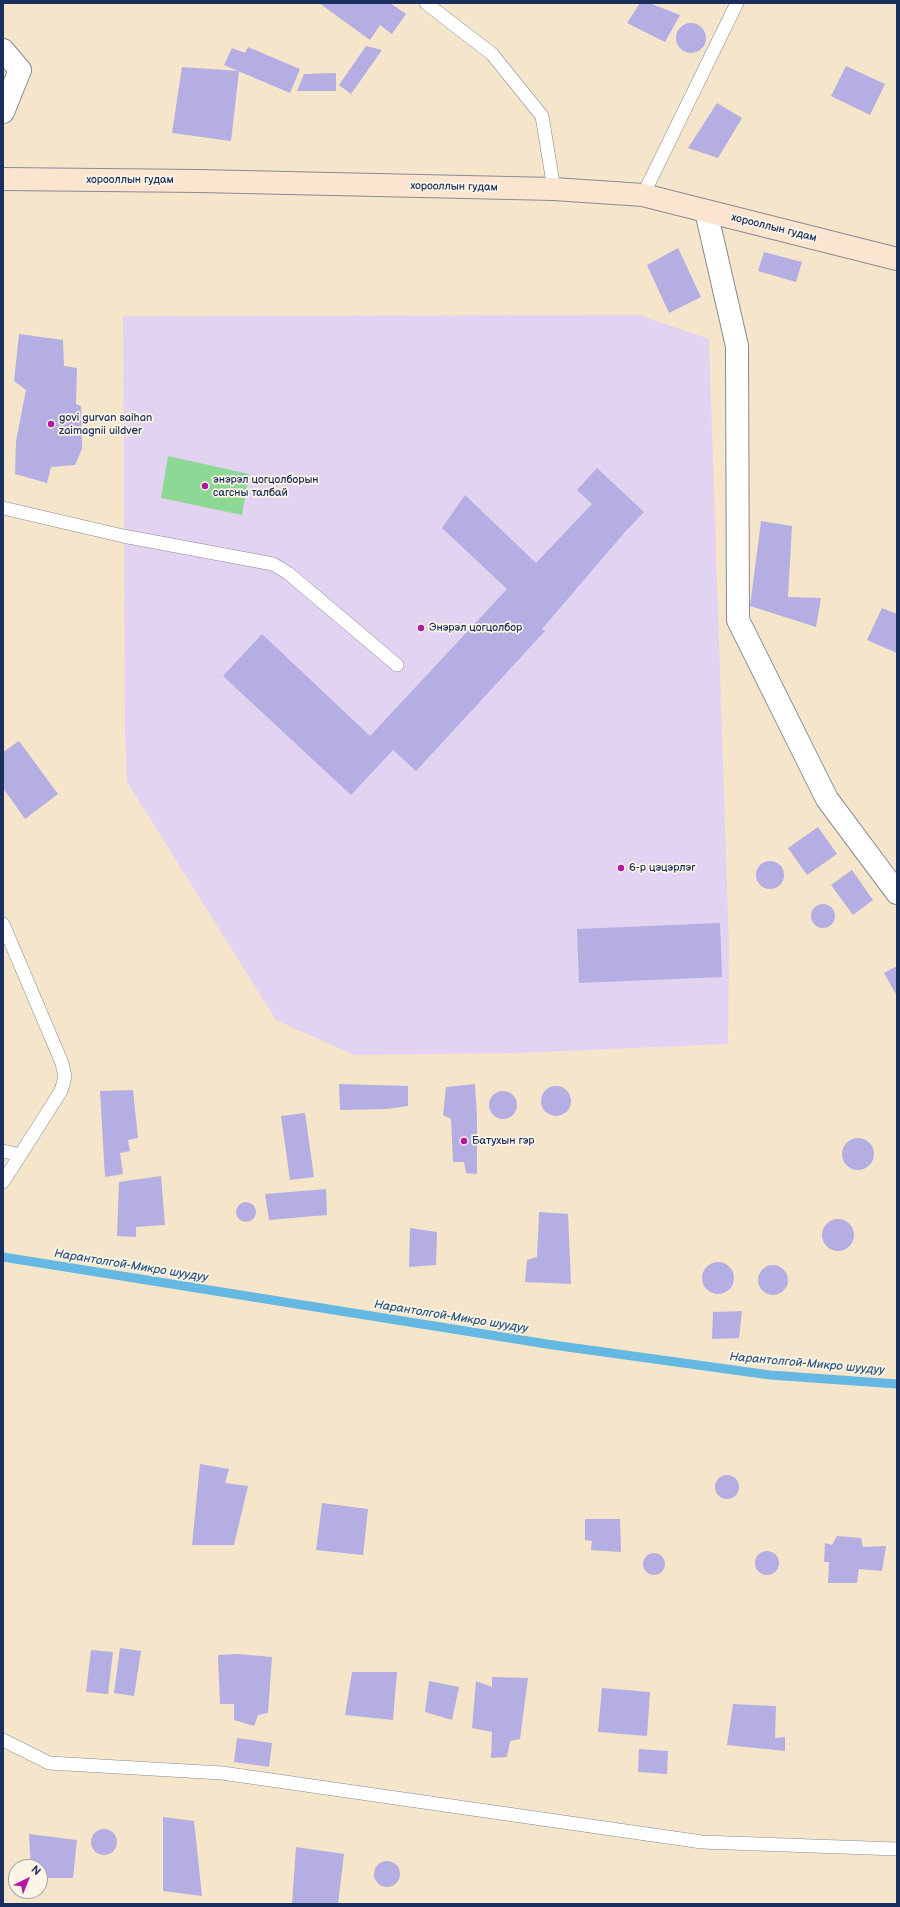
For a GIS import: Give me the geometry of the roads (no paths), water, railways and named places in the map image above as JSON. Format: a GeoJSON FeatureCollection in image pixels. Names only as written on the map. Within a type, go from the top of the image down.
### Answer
{"type":"FeatureCollection","features":[{"type":"Feature","properties":{"kind":"main road","name":"хорооллын гудам"},"geometry":{"type":"LineString","coordinates":[[3,179],[199,181],[554,189],[643,195],[897,259]]}},
{"type":"Feature","properties":{"kind":"street"},"geometry":{"type":"LineString","coordinates":[[3,50],[20,70],[3,112]]}},
{"type":"Feature","properties":{"kind":"street"},"geometry":{"type":"LineString","coordinates":[[706,211],[737,346],[738,620],[827,799],[897,893]]}},
{"type":"Feature","properties":{"kind":"lane"},"geometry":{"type":"LineString","coordinates":[[426,3],[492,54],[542,116],[554,189]]}},
{"type":"Feature","properties":{"kind":"lane"},"geometry":{"type":"LineString","coordinates":[[643,195],[737,3]]}},
{"type":"Feature","properties":{"kind":"lane"},"geometry":{"type":"LineString","coordinates":[[3,508],[124,536],[273,564],[288,573],[397,665]]}},
{"type":"Feature","properties":{"kind":"lane"},"geometry":{"type":"LineString","coordinates":[[3,924],[62,1063],[65,1077],[61,1091],[3,1182]]}},
{"type":"Feature","properties":{"kind":"lane"},"geometry":{"type":"LineString","coordinates":[[3,1151],[20,1155]]}},
{"type":"Feature","properties":{"kind":"lane"},"geometry":{"type":"LineString","coordinates":[[3,1740],[49,1762],[222,1773],[702,1842],[897,1849]]}},
{"type":"Feature","properties":{"kind":"waterway","name":"Нарантолгой-Микро шуудуу"},"geometry":{"type":"LineString","coordinates":[[3,1257],[553,1345],[770,1375],[897,1384]]}},
{"type":"Feature","properties":{"kind":"place","name":"govi gurvan saihan zaimagnii uildver"},"geometry":{"type":"Point","coordinates":[51,424]}},
{"type":"Feature","properties":{"kind":"place","name":"энэрэл цогцолборын сагсны талбай"},"geometry":{"type":"Point","coordinates":[205,486]}},
{"type":"Feature","properties":{"kind":"place","name":"Энэрэл цогцолбор"},"geometry":{"type":"Point","coordinates":[421,628]}},
{"type":"Feature","properties":{"kind":"place","name":"6-р цэцэрлэг"},"geometry":{"type":"Point","coordinates":[621,868]}},
{"type":"Feature","properties":{"kind":"place","name":"Батухын гэр"},"geometry":{"type":"Point","coordinates":[464,1141]}}]}
